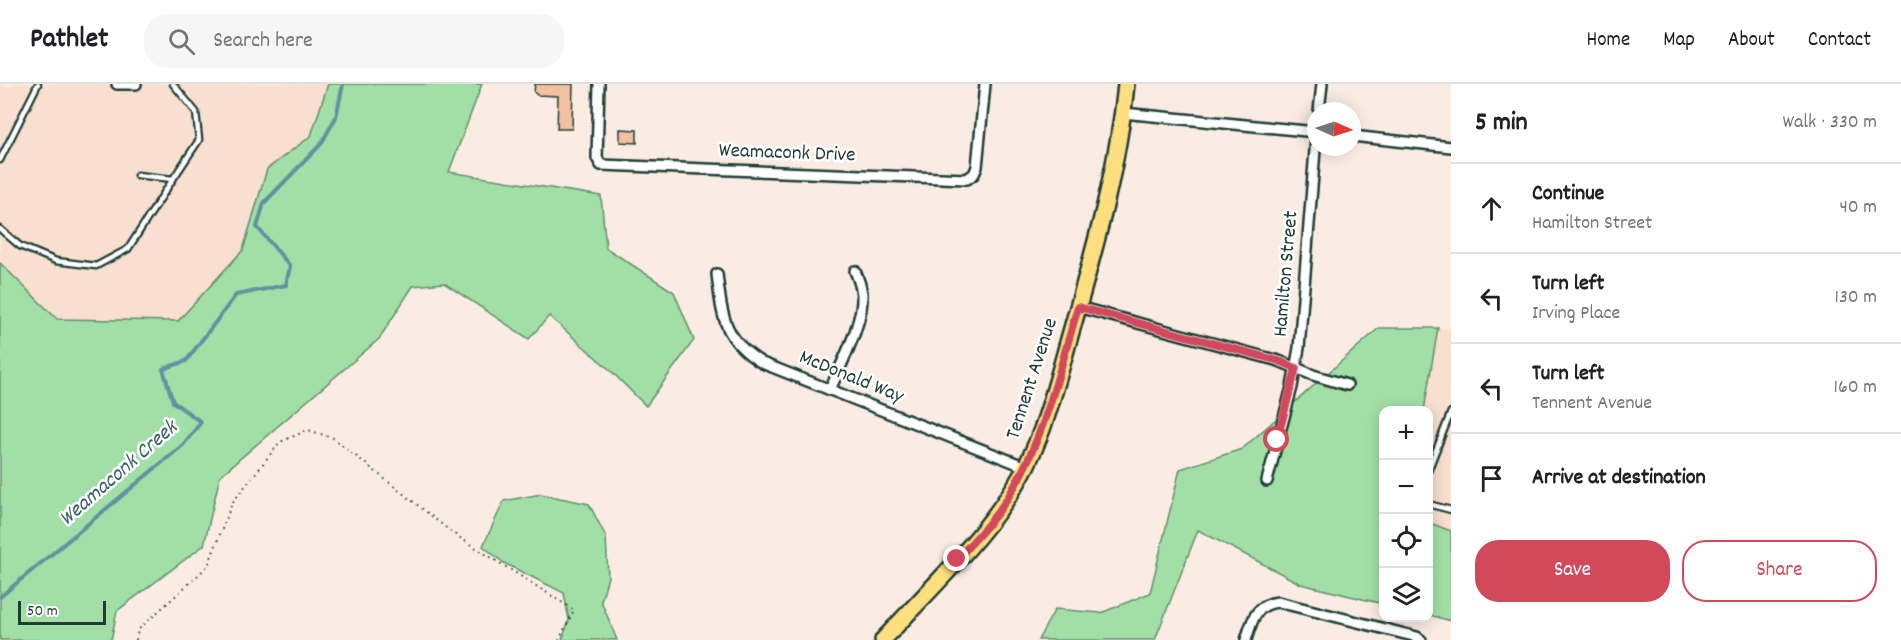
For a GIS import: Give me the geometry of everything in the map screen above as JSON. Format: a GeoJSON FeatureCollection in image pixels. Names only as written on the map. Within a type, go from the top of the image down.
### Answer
{"type":"FeatureCollection","features":[{"type":"Feature","properties":{"kind":"main road","name":"Tennent Avenue"},"geometry":{"type":"LineString","coordinates":[[883,640],[990,522],[1026,467],[1038,440],[1078,307],[1109,183],[1124,113],[1126,84]]}},
{"type":"Feature","properties":{"kind":"street"},"geometry":{"type":"LineString","coordinates":[[117,84],[136,84]]}},
{"type":"Feature","properties":{"kind":"street","name":"Weamaconk Drive"},"geometry":{"type":"LineString","coordinates":[[599,84],[597,158],[601,165],[956,178],[971,177],[976,167],[985,84]]}},
{"type":"Feature","properties":{"kind":"street"},"geometry":{"type":"LineString","coordinates":[[1320,102],[1322,84]]}},
{"type":"Feature","properties":{"kind":"street"},"geometry":{"type":"LineString","coordinates":[[1124,113],[1307,131]]}},
{"type":"Feature","properties":{"kind":"street"},"geometry":{"type":"LineString","coordinates":[[1361,137],[1451,147]]}},
{"type":"Feature","properties":{"kind":"street","name":"Hamilton Street"},"geometry":{"type":"LineString","coordinates":[[1267,481],[1299,348],[1315,156]]}},
{"type":"Feature","properties":{"kind":"street"},"geometry":{"type":"LineString","coordinates":[[830,390],[862,307],[862,292],[855,271]]}},
{"type":"Feature","properties":{"kind":"street","name":"McDonald Way"},"geometry":{"type":"LineString","coordinates":[[717,274],[724,321],[730,333],[740,347],[762,363],[1026,467]]}},
{"type":"Feature","properties":{"kind":"street"},"geometry":{"type":"LineString","coordinates":[[1078,307],[1279,361],[1347,385]]}},
{"type":"Feature","properties":{"kind":"street"},"geometry":{"type":"LineString","coordinates":[[1246,640],[1257,611],[1270,603],[1278,602],[1421,640]]}},
{"type":"Feature","properties":{"kind":"lane"},"geometry":{"type":"LineString","coordinates":[[0,160],[38,84]]}},
{"type":"Feature","properties":{"kind":"lane"},"geometry":{"type":"LineString","coordinates":[[0,229],[20,246],[56,261],[96,266],[128,249],[199,140],[196,112],[172,84]]}},
{"type":"Feature","properties":{"kind":"lane"},"geometry":{"type":"LineString","coordinates":[[137,175],[173,179]]}},
{"type":"Feature","properties":{"kind":"lane"},"geometry":{"type":"LineString","coordinates":[[1432,460],[1451,412]]}},
{"type":"Feature","properties":{"kind":"lane"},"geometry":{"type":"LineString","coordinates":[[1433,505],[1451,510]]}},
{"type":"Feature","properties":{"kind":"path"},"geometry":{"type":"LineString","coordinates":[[136,640],[138,630],[208,566],[231,502],[280,442],[308,430],[333,438],[454,534],[574,610],[559,640]]}},
{"type":"Feature","properties":{"kind":"shaded area"},"geometry":{"type":"Polygon","coordinates":[[[14,84],[328,84],[311,136],[267,169],[243,250],[177,322],[57,319],[0,263],[0,85],[13,87],[14,84]]]}},
{"type":"Feature","properties":{"kind":"shaded area"},"geometry":{"type":"Polygon","coordinates":[[[1438,328],[1451,328],[1451,531],[1433,524],[1433,406],[1425,406],[1438,328]]]}},
{"type":"Feature","properties":{"kind":"green space"},"geometry":{"type":"Polygon","coordinates":[[[328,84],[446,84],[447,86],[450,84],[482,84],[449,172],[601,196],[606,248],[674,292],[694,340],[646,406],[610,370],[549,316],[529,339],[444,283],[413,286],[379,339],[220,476],[204,545],[117,611],[111,640],[0,640],[0,263],[57,319],[178,321],[243,250],[267,169],[311,136],[328,84]]]}},
{"type":"Feature","properties":{"kind":"green space"},"geometry":{"type":"Polygon","coordinates":[[[1379,328],[1438,328],[1425,406],[1379,406],[1379,603],[1301,584],[1198,530],[1155,640],[1038,640],[1055,609],[1101,613],[1150,593],[1180,469],[1242,449],[1379,328]]]}},
{"type":"Feature","properties":{"kind":"green space"},"geometry":{"type":"Polygon","coordinates":[[[541,494],[589,504],[606,537],[608,577],[601,601],[617,640],[562,640],[569,620],[564,593],[504,563],[483,546],[504,501],[541,494]]]}},
{"type":"Feature","properties":{"kind":"green space"},"geometry":{"type":"Polygon","coordinates":[[[1433,524],[1451,531],[1451,621],[1433,616],[1433,524]]]}},
{"type":"Feature","properties":{"kind":"building"},"geometry":{"type":"Polygon","coordinates":[[[535,84],[573,84],[572,129],[557,129],[558,96],[537,95],[534,92],[535,84]]]}},
{"type":"Feature","properties":{"kind":"building"},"geometry":{"type":"Polygon","coordinates":[[[620,129],[637,130],[637,143],[620,142],[620,129]]]}},
{"type":"Feature","properties":{"kind":"waterway","name":"Weamaconk Creek"},"geometry":{"type":"LineString","coordinates":[[0,597],[183,445],[201,422],[173,402],[163,369],[186,361],[236,295],[286,285],[290,266],[257,227],[264,203],[321,144],[336,117],[343,84]]}},
{"type":"Feature","properties":{"kind":"route"},"geometry":{"type":"LineString","coordinates":[[957,559],[990,522],[1026,467],[1048,410],[1078,307],[1279,361],[1296,368],[1277,440]]}}]}
